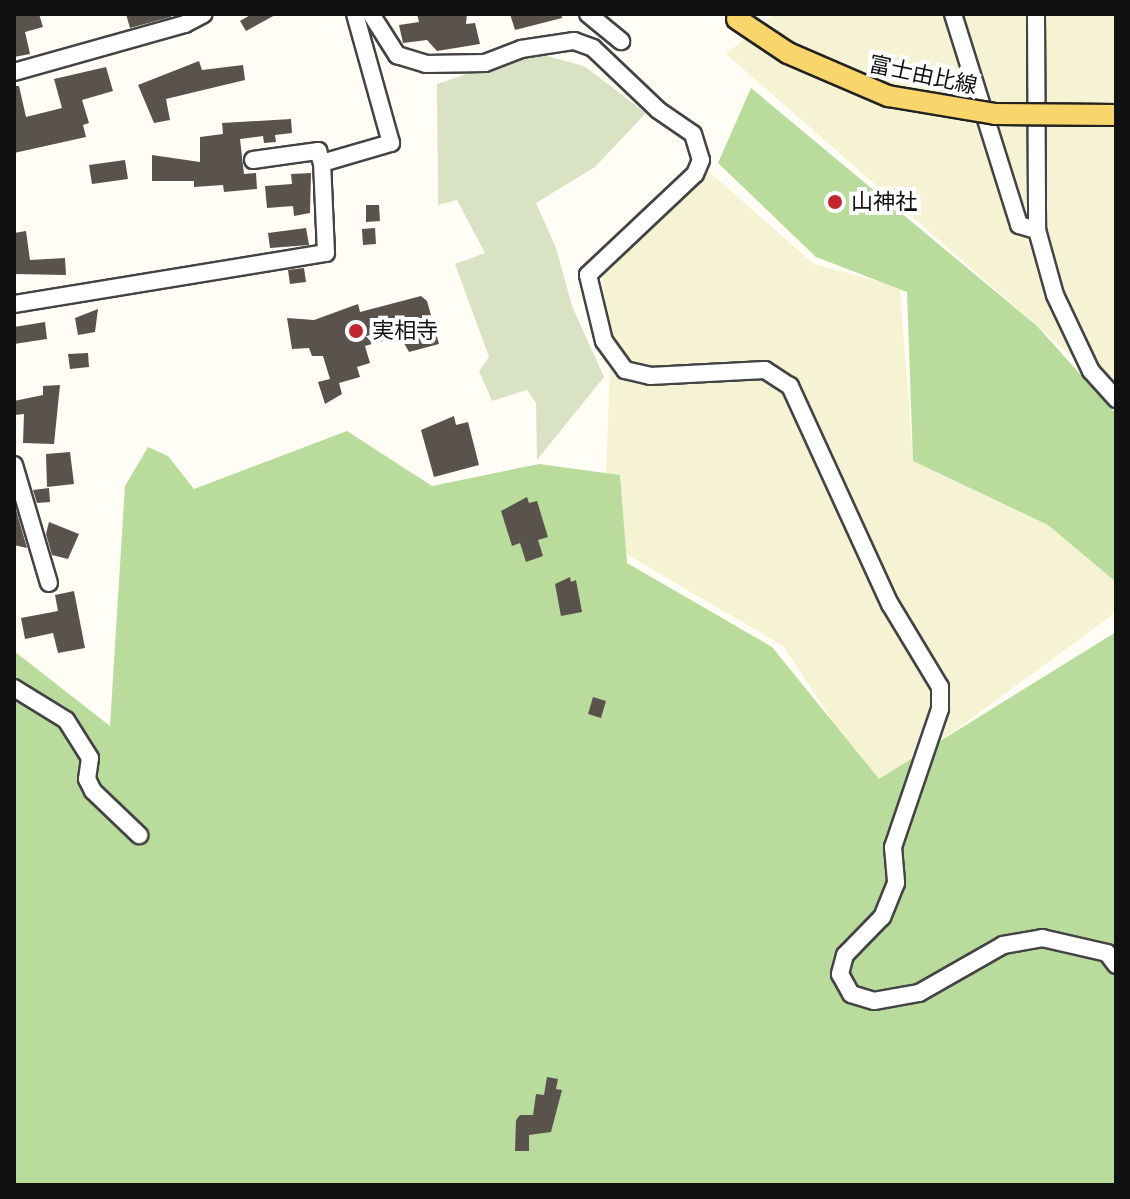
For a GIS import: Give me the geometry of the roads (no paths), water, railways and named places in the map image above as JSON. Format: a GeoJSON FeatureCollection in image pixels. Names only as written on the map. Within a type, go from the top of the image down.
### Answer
{"type":"FeatureCollection","features":[{"type":"Feature","properties":{"kind":"main road","name":"富士由比線"},"geometry":{"type":"LineString","coordinates":[[737,19],[800,59],[888,96],[995,114],[1116,115]]}},
{"type":"Feature","properties":{"kind":"street"},"geometry":{"type":"LineString","coordinates":[[14,72],[182,25],[204,14]]}},
{"type":"Feature","properties":{"kind":"street"},"geometry":{"type":"LineString","coordinates":[[322,163],[391,143],[355,14]]}},
{"type":"Feature","properties":{"kind":"street"},"geometry":{"type":"LineString","coordinates":[[371,14],[397,55],[426,64],[485,63],[521,49],[574,41],[584,44],[693,134],[701,160],[695,174],[588,275],[604,341],[625,370],[650,376],[765,370],[790,386],[890,604],[940,687],[940,709],[893,847],[896,883],[882,917],[845,955],[840,974],[851,994],[874,1001],[919,993],[1003,945],[1042,938],[1107,953],[1116,965]]}},
{"type":"Feature","properties":{"kind":"street"},"geometry":{"type":"LineString","coordinates":[[588,14],[621,41]]}},
{"type":"Feature","properties":{"kind":"street"},"geometry":{"type":"LineString","coordinates":[[953,14],[1019,225],[1037,230]]}},
{"type":"Feature","properties":{"kind":"street"},"geometry":{"type":"LineString","coordinates":[[1036,14],[1037,230],[1055,295],[1085,359],[1116,399]]}},
{"type":"Feature","properties":{"kind":"street"},"geometry":{"type":"LineString","coordinates":[[14,304],[326,253],[322,163],[318,151],[253,160]]}},
{"type":"Feature","properties":{"kind":"street"},"geometry":{"type":"LineString","coordinates":[[14,465],[49,583]]}},
{"type":"Feature","properties":{"kind":"street"},"geometry":{"type":"LineString","coordinates":[[14,688],[66,720],[90,758],[87,779],[93,791],[139,835]]}},
{"type":"Feature","properties":{"kind":"place","name":"山神社"},"geometry":{"type":"Point","coordinates":[835,202]}},
{"type":"Feature","properties":{"kind":"place","name":"実相寺"},"geometry":{"type":"Point","coordinates":[356,331]}}]}
